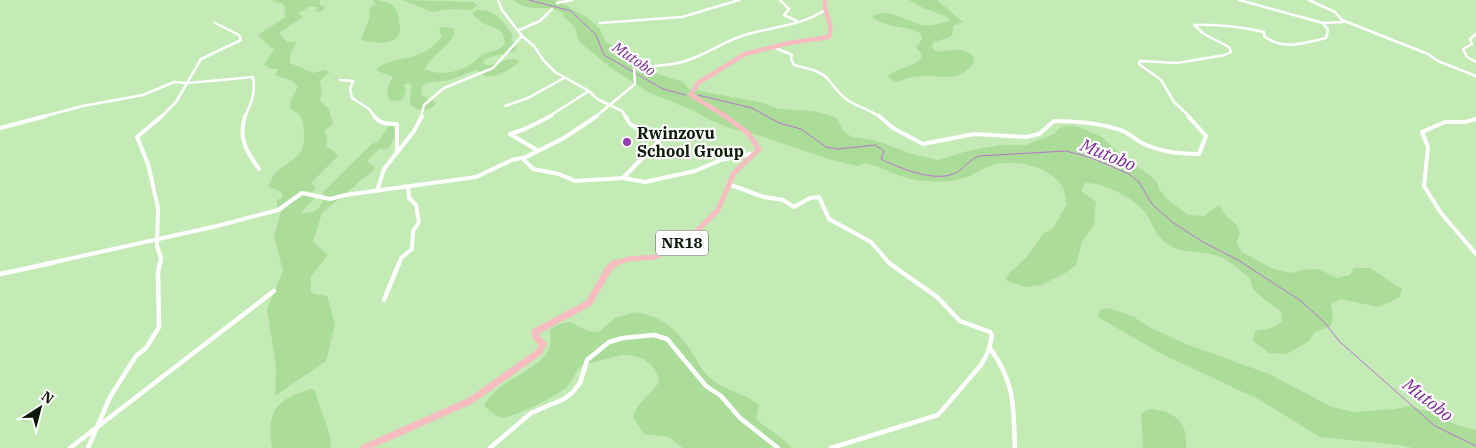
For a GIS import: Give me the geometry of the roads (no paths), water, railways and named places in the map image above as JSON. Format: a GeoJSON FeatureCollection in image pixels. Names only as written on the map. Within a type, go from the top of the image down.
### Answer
{"type":"FeatureCollection","features":[{"type":"Feature","properties":{"kind":"main road"},"geometry":{"type":"LineString","coordinates":[[757,153],[759,147],[743,130],[713,107],[691,95],[698,83],[712,76],[742,55],[828,37],[832,29],[830,17],[825,10],[824,1]]}},
{"type":"Feature","properties":{"kind":"main road","name":"NR18"},"geometry":{"type":"LineString","coordinates":[[364,448],[457,408],[483,394],[539,352],[543,344],[536,337],[535,332],[589,303],[612,265],[621,260],[655,257],[692,236],[718,210],[734,173],[757,153]]}},
{"type":"Feature","properties":{"kind":"street"},"geometry":{"type":"LineString","coordinates":[[498,0],[502,10],[522,36],[534,46],[549,66],[564,78],[589,91],[596,99],[610,104],[625,113],[633,126],[659,141],[623,178]]}},
{"type":"Feature","properties":{"kind":"street"},"geometry":{"type":"LineString","coordinates":[[557,3],[572,0]]}},
{"type":"Feature","properties":{"kind":"street"},"geometry":{"type":"LineString","coordinates":[[600,23],[682,17],[740,0]]}},
{"type":"Feature","properties":{"kind":"street"},"geometry":{"type":"LineString","coordinates":[[780,0],[789,9],[784,15],[797,21]]}},
{"type":"Feature","properties":{"kind":"street"},"geometry":{"type":"LineString","coordinates":[[1239,0],[1323,23],[1345,22],[1365,28],[1381,37],[1428,54],[1438,61],[1476,76]]}},
{"type":"Feature","properties":{"kind":"street"},"geometry":{"type":"LineString","coordinates":[[1309,0],[1335,12],[1345,22]]}},
{"type":"Feature","properties":{"kind":"street"},"geometry":{"type":"LineString","coordinates":[[518,30],[540,21],[552,9]]}},
{"type":"Feature","properties":{"kind":"street"},"geometry":{"type":"LineString","coordinates":[[0,274],[217,226],[278,210],[302,193],[330,199],[408,186],[473,178],[512,160],[522,158],[575,132],[636,83],[634,67],[690,60],[747,34],[765,31],[816,16],[825,10]]}},
{"type":"Feature","properties":{"kind":"street"},"geometry":{"type":"LineString","coordinates":[[773,47],[792,56],[791,59],[794,64],[816,71],[826,77],[834,89],[849,101],[870,110],[893,128],[924,144],[974,134],[1026,137],[1039,134],[1054,121],[1079,121],[1094,123],[1121,131],[1134,136],[1142,143],[1156,148],[1186,154],[1199,154],[1206,136],[1203,130],[1194,124],[1184,110],[1170,98],[1161,80],[1144,70],[1139,64],[1140,61],[1177,63],[1225,55],[1231,52],[1229,47],[1204,34],[1194,24],[1252,29],[1264,32],[1264,36],[1270,42],[1293,44],[1313,43],[1326,38],[1328,30],[1323,23]]}},
{"type":"Feature","properties":{"kind":"street"},"geometry":{"type":"LineString","coordinates":[[88,448],[110,397],[136,356],[146,348],[159,327],[158,272],[161,258],[157,238],[158,208],[148,164],[137,137],[169,110],[188,83],[201,59],[241,40],[239,35],[215,24]]}},
{"type":"Feature","properties":{"kind":"street"},"geometry":{"type":"LineString","coordinates":[[1476,34],[1470,39],[1472,44],[1463,49],[1467,57],[1476,62]]}},
{"type":"Feature","properties":{"kind":"street"},"geometry":{"type":"LineString","coordinates":[[377,192],[385,168],[408,136],[418,128],[424,113],[424,105],[444,88],[493,68],[522,36]]}},
{"type":"Feature","properties":{"kind":"street"},"geometry":{"type":"LineString","coordinates":[[0,128],[78,107],[143,95],[174,82],[188,83],[255,78],[255,92],[242,121],[241,141],[245,151],[259,169]]}},
{"type":"Feature","properties":{"kind":"street"},"geometry":{"type":"LineString","coordinates":[[505,106],[536,94],[564,78]]}},
{"type":"Feature","properties":{"kind":"street"},"geometry":{"type":"LineString","coordinates":[[340,80],[353,81],[350,89],[352,98],[369,109],[378,121],[386,124],[397,124],[397,152]]}},
{"type":"Feature","properties":{"kind":"street"},"geometry":{"type":"LineString","coordinates":[[537,150],[532,144],[518,142],[510,134],[527,128],[589,91]]}},
{"type":"Feature","properties":{"kind":"street"},"geometry":{"type":"LineString","coordinates":[[1476,119],[1464,122],[1445,122],[1422,132],[1428,147],[1424,186],[1441,213],[1476,254]]}},
{"type":"Feature","properties":{"kind":"street"},"geometry":{"type":"LineString","coordinates":[[522,158],[533,169],[559,174],[575,181],[623,178],[645,182],[695,171],[721,160],[757,153]]}},
{"type":"Feature","properties":{"kind":"street"},"geometry":{"type":"LineString","coordinates":[[728,184],[764,197],[783,200],[794,207],[812,196],[819,197],[829,219],[871,242],[892,266],[936,297],[960,321],[990,332],[992,336],[990,348],[981,365],[938,415],[831,448]]}},
{"type":"Feature","properties":{"kind":"street"},"geometry":{"type":"LineString","coordinates":[[384,300],[401,258],[412,249],[413,232],[419,222],[416,205],[409,198],[408,186]]}},
{"type":"Feature","properties":{"kind":"street"},"geometry":{"type":"LineString","coordinates":[[70,448],[274,290]]}},
{"type":"Feature","properties":{"kind":"street"},"geometry":{"type":"LineString","coordinates":[[490,448],[530,413],[564,399],[572,393],[580,383],[587,360],[609,342],[623,338],[654,335],[667,338],[706,386],[721,396],[740,418],[778,448]]}},
{"type":"Feature","properties":{"kind":"street"},"geometry":{"type":"LineString","coordinates":[[990,348],[1003,367],[1012,392],[1015,448]]}},
{"type":"Feature","properties":{"kind":"waterway","name":"Mutobo"},"geometry":{"type":"LineString","coordinates":[[529,0],[571,11],[596,35],[604,55],[663,89],[686,95]]}},
{"type":"Feature","properties":{"kind":"waterway","name":"Mutobo"},"geometry":{"type":"LineString","coordinates":[[698,95],[752,108],[779,123],[801,129],[826,147],[838,149],[875,145],[884,151],[881,159],[907,170],[927,175],[945,176],[953,174],[979,156],[1066,151],[1092,158],[1129,174],[1139,182],[1152,204],[1172,222],[1203,242],[1238,260],[1301,301],[1324,322],[1340,342],[1435,426],[1476,446]]}},
{"type":"Feature","properties":{"kind":"place","name":"Rwinzovu School Group"},"geometry":{"type":"Point","coordinates":[627,142]}}]}
